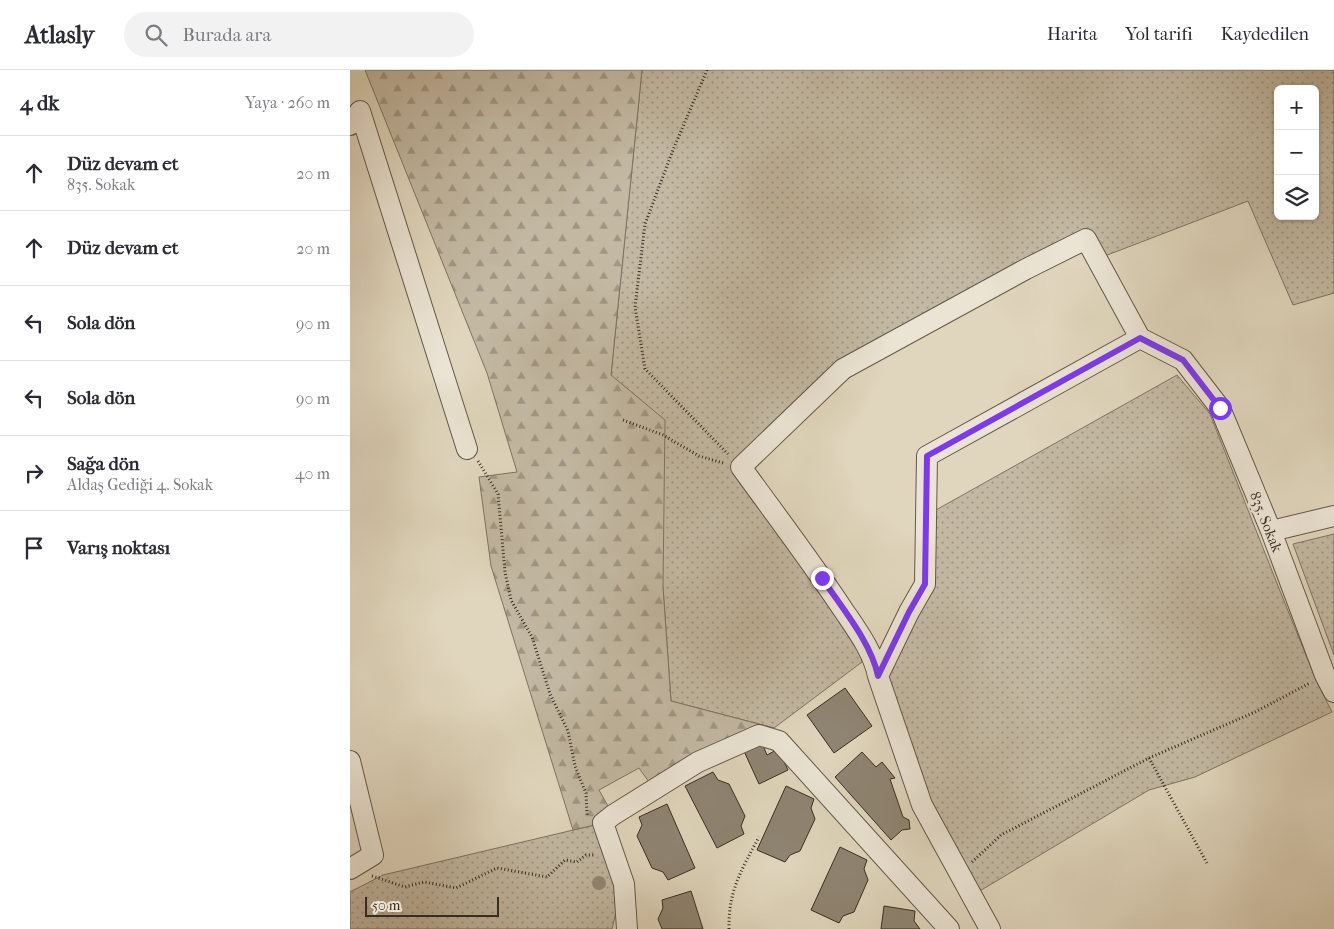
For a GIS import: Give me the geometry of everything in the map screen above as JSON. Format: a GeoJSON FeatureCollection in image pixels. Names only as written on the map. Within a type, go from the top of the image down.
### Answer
{"type":"FeatureCollection","features":[{"type":"Feature","properties":{"kind":"street"},"geometry":{"type":"LineString","coordinates":[[350,125],[360,111],[467,449]]}},
{"type":"Feature","properties":{"kind":"street"},"geometry":{"type":"LineString","coordinates":[[878,676],[909,612],[925,584],[927,456],[1140,338],[1086,240],[1026,269],[843,369],[740,467],[822,578],[856,628],[875,663],[878,676],[922,805],[990,929]]}},
{"type":"Feature","properties":{"kind":"street","name":"835. Sokak"},"geometry":{"type":"LineString","coordinates":[[1140,338],[1183,360],[1220,408],[1271,531],[1330,684]]}},
{"type":"Feature","properties":{"kind":"street"},"geometry":{"type":"LineString","coordinates":[[1271,531],[1334,516]]}},
{"type":"Feature","properties":{"kind":"street"},"geometry":{"type":"LineString","coordinates":[[627,929],[624,884],[614,852],[595,820],[613,815],[698,762],[759,735],[779,740],[949,929]]}},
{"type":"Feature","properties":{"kind":"street"},"geometry":{"type":"LineString","coordinates":[[350,761],[373,854],[350,869]]}},
{"type":"Feature","properties":{"kind":"path"},"geometry":{"type":"LineString","coordinates":[[707,70],[673,150],[645,224],[635,307],[645,369],[740,467]]}},
{"type":"Feature","properties":{"kind":"path"},"geometry":{"type":"LineString","coordinates":[[623,420],[663,435],[699,456],[740,467]]}},
{"type":"Feature","properties":{"kind":"path"},"geometry":{"type":"LineString","coordinates":[[467,449],[482,465],[498,494],[505,572],[511,600],[532,637],[550,694],[568,731],[575,766],[595,820]]}},
{"type":"Feature","properties":{"kind":"path"},"geometry":{"type":"LineString","coordinates":[[959,874],[1001,835],[1149,758],[1255,712],[1330,684]]}},
{"type":"Feature","properties":{"kind":"path"},"geometry":{"type":"LineString","coordinates":[[1149,758],[1208,865]]}},
{"type":"Feature","properties":{"kind":"path"},"geometry":{"type":"LineString","coordinates":[[730,929],[729,911],[737,878],[759,837]]}},
{"type":"Feature","properties":{"kind":"path"},"geometry":{"type":"LineString","coordinates":[[350,869],[405,887],[424,882],[456,888],[497,868],[547,877],[565,860],[578,862],[586,855],[614,852]]}},
{"type":"Feature","properties":{"kind":"green space"},"geometry":{"type":"Polygon","coordinates":[[[365,70],[642,70],[611,375],[665,420],[663,587],[671,701],[774,728],[654,789],[639,768],[599,790],[613,815],[603,823],[573,830],[491,566],[479,477],[517,472],[487,373],[365,70]]]}},
{"type":"Feature","properties":{"kind":"green space"},"geometry":{"type":"Polygon","coordinates":[[[642,70],[1334,70],[1334,293],[1293,305],[1248,201],[1097,259],[1086,240],[843,369],[741,467],[856,628],[862,662],[774,728],[671,701],[663,587],[611,375],[642,70]]]}},
{"type":"Feature","properties":{"kind":"green space"},"geometry":{"type":"Polygon","coordinates":[[[1177,375],[1210,414],[1316,680],[1332,712],[1195,777],[1149,790],[978,892],[951,860],[878,676],[925,584],[927,515],[1177,375]]]}},
{"type":"Feature","properties":{"kind":"green space"},"geometry":{"type":"Polygon","coordinates":[[[1334,534],[1334,655],[1293,544],[1334,534]]]}},
{"type":"Feature","properties":{"kind":"green space"},"geometry":{"type":"Polygon","coordinates":[[[603,823],[620,895],[612,929],[350,929],[350,892],[383,875],[603,823]]]}},
{"type":"Feature","properties":{"kind":"building"},"geometry":{"type":"Polygon","coordinates":[[[845,688],[872,726],[834,753],[807,715],[845,688]]]}},
{"type":"Feature","properties":{"kind":"building"},"geometry":{"type":"Polygon","coordinates":[[[761,741],[767,755],[778,749],[788,770],[759,784],[743,749],[761,741]]]}},
{"type":"Feature","properties":{"kind":"building"},"geometry":{"type":"Polygon","coordinates":[[[862,752],[876,767],[882,762],[895,778],[890,779],[903,817],[909,820],[910,829],[902,830],[891,840],[835,777],[862,752]]]}},
{"type":"Feature","properties":{"kind":"building"},"geometry":{"type":"Polygon","coordinates":[[[713,772],[718,780],[729,784],[745,816],[741,826],[744,834],[717,848],[685,786],[713,772]]]}},
{"type":"Feature","properties":{"kind":"building"},"geometry":{"type":"Polygon","coordinates":[[[786,786],[814,799],[811,808],[815,819],[800,851],[790,855],[785,862],[757,850],[786,786]]]}},
{"type":"Feature","properties":{"kind":"building"},"geometry":{"type":"Polygon","coordinates":[[[667,804],[695,868],[668,880],[663,872],[652,868],[637,836],[642,825],[639,817],[667,804]]]}},
{"type":"Feature","properties":{"kind":"building"},"geometry":{"type":"Polygon","coordinates":[[[840,847],[867,860],[864,869],[868,880],[854,912],[843,916],[839,923],[811,910],[840,847]]]}},
{"type":"Feature","properties":{"kind":"building"},"geometry":{"type":"Polygon","coordinates":[[[691,891],[703,929],[662,929],[658,919],[663,908],[662,900],[691,891]]]}},
{"type":"Feature","properties":{"kind":"building"},"geometry":{"type":"Polygon","coordinates":[[[884,906],[915,911],[914,921],[920,929],[881,929],[884,906]]]}},
{"type":"Feature","properties":{"kind":"route"},"geometry":{"type":"LineString","coordinates":[[822,578],[856,628],[875,663],[878,676],[909,612],[925,584],[927,456],[1140,338],[1183,360],[1220,408]]}}]}
